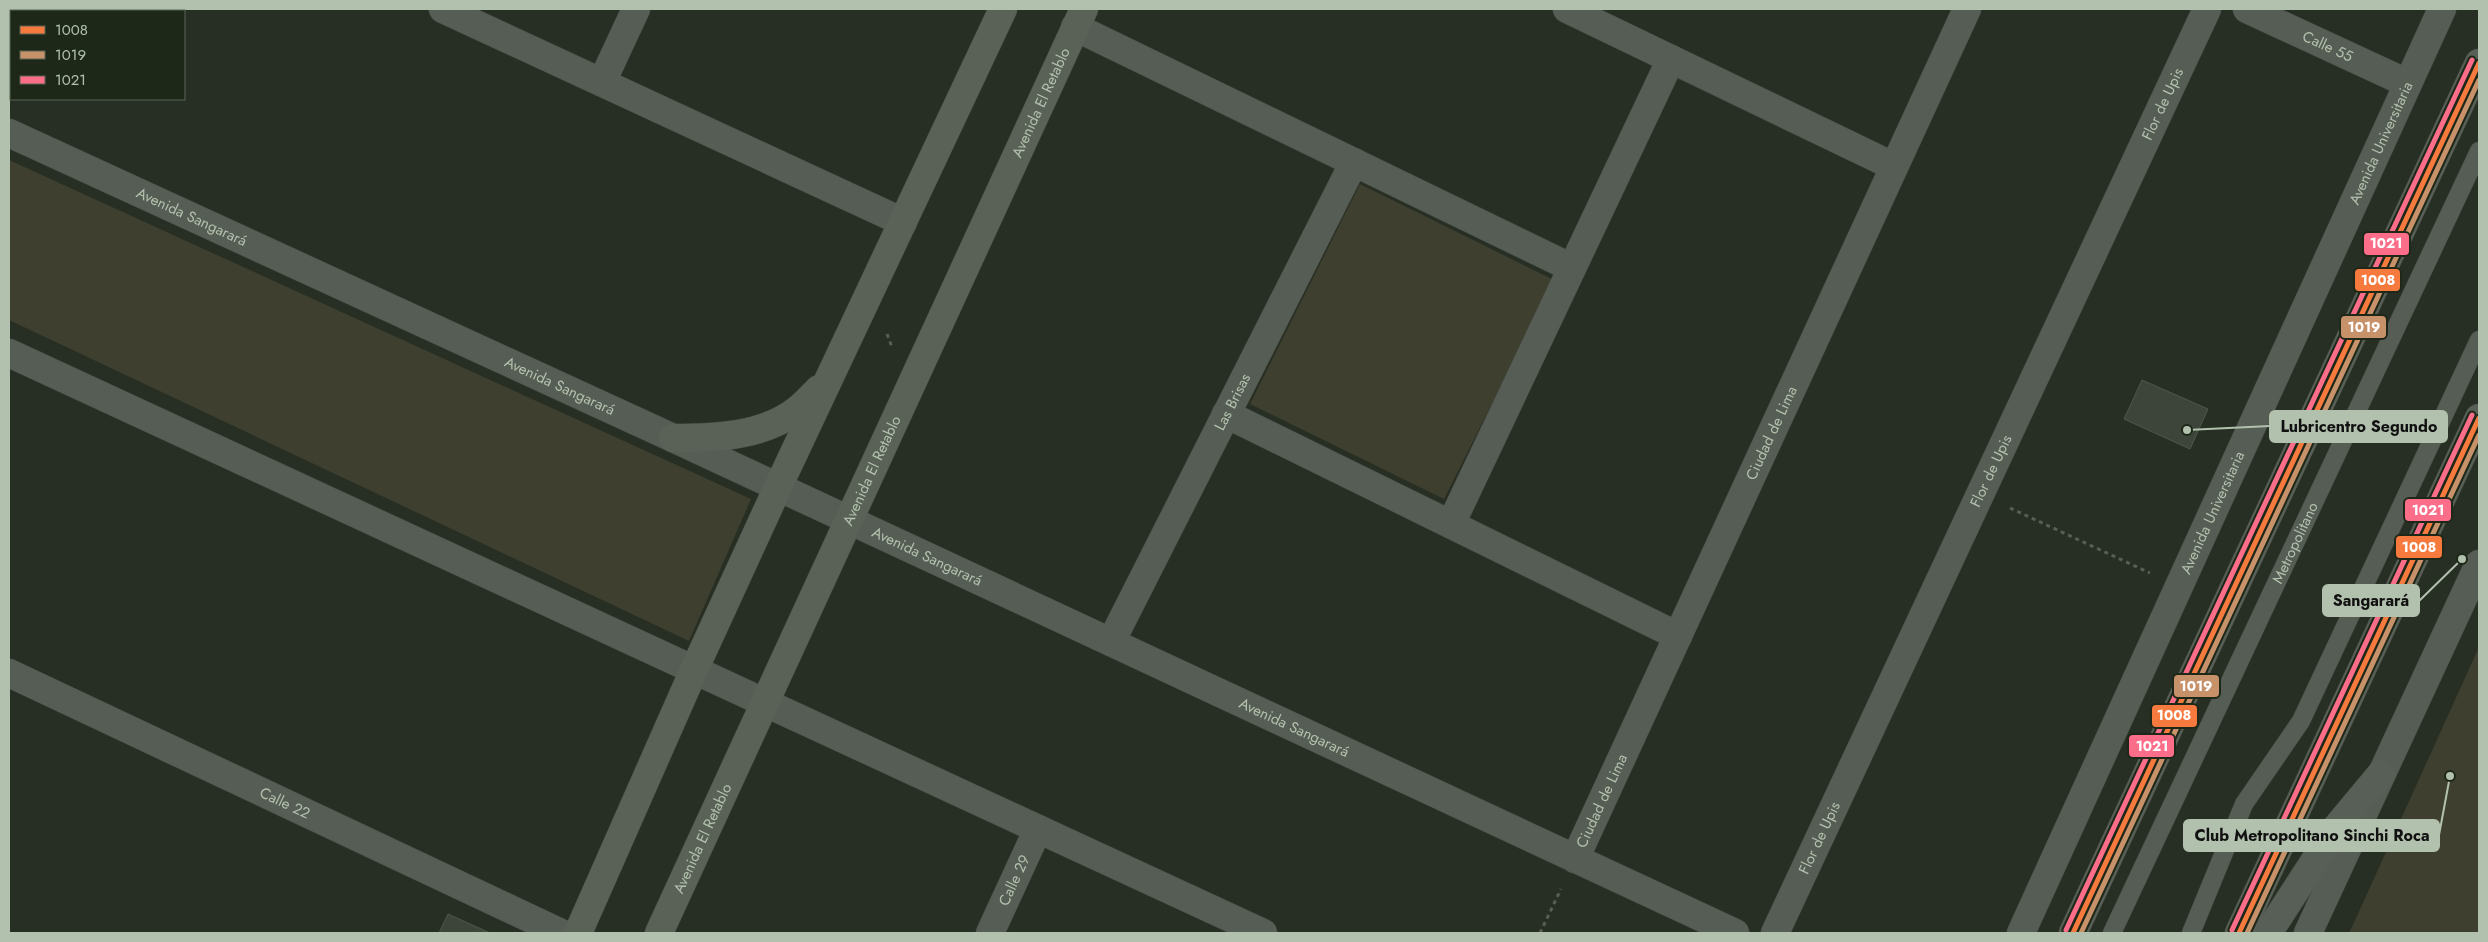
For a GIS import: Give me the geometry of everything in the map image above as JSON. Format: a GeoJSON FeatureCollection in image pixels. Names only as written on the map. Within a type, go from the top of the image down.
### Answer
{"type":"FeatureCollection","features":[{"type":"Feature","properties":{"kind":"main road"},"geometry":{"type":"LineString","coordinates":[[578,933],[694,670],[1002,9]]}},
{"type":"Feature","properties":{"kind":"main road","name":"Avenida El Retablo"},"geometry":{"type":"LineString","coordinates":[[659,933],[1080,18]]}},
{"type":"Feature","properties":{"kind":"main road"},"geometry":{"type":"LineString","coordinates":[[2073,933],[2479,63]]}},
{"type":"Feature","properties":{"kind":"main road"},"geometry":{"type":"LineString","coordinates":[[673,438],[739,434],[770,425],[796,411],[830,379]]}},
{"type":"Feature","properties":{"kind":"main road"},"geometry":{"type":"LineString","coordinates":[[2239,933],[2479,418]]}},
{"type":"Feature","properties":{"kind":"main road"},"geometry":{"type":"LineString","coordinates":[[2268,933],[2336,828],[2381,774]]}},
{"type":"Feature","properties":{"kind":"street"},"geometry":{"type":"LineString","coordinates":[[443,9],[903,222]]}},
{"type":"Feature","properties":{"kind":"street"},"geometry":{"type":"LineString","coordinates":[[602,82],[636,9]]}},
{"type":"Feature","properties":{"kind":"street"},"geometry":{"type":"LineString","coordinates":[[1567,9],[1892,166]]}},
{"type":"Feature","properties":{"kind":"street","name":"Ciudad de Lima"},"geometry":{"type":"LineString","coordinates":[[1575,859],[1892,166],[1966,9]]}},
{"type":"Feature","properties":{"kind":"street","name":"Flor de Upis"},"geometry":{"type":"LineString","coordinates":[[1776,933],[2207,9]]}},
{"type":"Feature","properties":{"kind":"street","name":"Calle 55"},"geometry":{"type":"LineString","coordinates":[[2247,9],[2407,83]]}},
{"type":"Feature","properties":{"kind":"street","name":"Avenida Universitaria"},"geometry":{"type":"LineString","coordinates":[[2021,933],[2442,9]]}},
{"type":"Feature","properties":{"kind":"street"},"geometry":{"type":"LineString","coordinates":[[1080,18],[1354,162],[1572,268]]}},
{"type":"Feature","properties":{"kind":"street"},"geometry":{"type":"LineString","coordinates":[[1451,524],[1671,59]]}},
{"type":"Feature","properties":{"kind":"street","name":"Avenida Sangarará"},"geometry":{"type":"LineString","coordinates":[[9,133],[673,438],[1735,933]]}},
{"type":"Feature","properties":{"kind":"street","name":"Las Brisas"},"geometry":{"type":"LineString","coordinates":[[1111,642],[1354,162]]}},
{"type":"Feature","properties":{"kind":"street"},"geometry":{"type":"LineString","coordinates":[[9,353],[1263,933]]}},
{"type":"Feature","properties":{"kind":"street"},"geometry":{"type":"LineString","coordinates":[[1226,414],[1678,636]]}},
{"type":"Feature","properties":{"kind":"street"},"geometry":{"type":"LineString","coordinates":[[2308,933],[2479,564]]}},
{"type":"Feature","properties":{"kind":"street","name":"Calle 22"},"geometry":{"type":"LineString","coordinates":[[9,674],[561,933]]}},
{"type":"Feature","properties":{"kind":"street","name":"Calle 29"},"geometry":{"type":"LineString","coordinates":[[990,933],[1038,830]]}},
{"type":"Feature","properties":{"kind":"lane","name":"Metropolitano"},"geometry":{"type":"LineString","coordinates":[[2112,933],[2479,151]]}},
{"type":"Feature","properties":{"kind":"lane"},"geometry":{"type":"LineString","coordinates":[[2191,933],[2244,804],[2301,721],[2479,340]]}},
{"type":"Feature","properties":{"kind":"path"},"geometry":{"type":"LineString","coordinates":[[870,292],[909,389]]}},
{"type":"Feature","properties":{"kind":"path"},"geometry":{"type":"LineString","coordinates":[[1980,494],[2179,586]]}},
{"type":"Feature","properties":{"kind":"path"},"geometry":{"type":"LineString","coordinates":[[1540,933],[1575,859]]}},
{"type":"Feature","properties":{"kind":"green space"},"geometry":{"type":"Polygon","coordinates":[[[9,160],[751,499],[689,641],[9,320],[9,160]]]}},
{"type":"Feature","properties":{"kind":"green space"},"geometry":{"type":"Polygon","coordinates":[[[1360,184],[1554,280],[1444,499],[1250,404],[1360,184]]]}},
{"type":"Feature","properties":{"kind":"green space"},"geometry":{"type":"Polygon","coordinates":[[[2479,647],[2479,933],[2349,933],[2362,905],[2479,647]]]}},
{"type":"Feature","properties":{"kind":"building"},"geometry":{"type":"Polygon","coordinates":[[[2142,380],[2208,409],[2190,449],[2124,419],[2142,380]]]}},
{"type":"Feature","properties":{"kind":"building"},"geometry":{"type":"Polygon","coordinates":[[[448,914],[490,933],[439,933],[448,914]]]}},
{"type":"Feature","properties":{"kind":"transit line","name":"1021"},"geometry":{"type":"LineString","coordinates":[[2066,930],[2472,60]]}},
{"type":"Feature","properties":{"kind":"transit line","name":"1008"},"geometry":{"type":"LineString","coordinates":[[2073,933],[2479,63]]}},
{"type":"Feature","properties":{"kind":"transit line","name":"1019"},"geometry":{"type":"LineString","coordinates":[[2081,933],[2479,80]]}},
{"type":"Feature","properties":{"kind":"transit line","name":"1021"},"geometry":{"type":"LineString","coordinates":[[2232,930],[2472,415]]}},
{"type":"Feature","properties":{"kind":"transit line","name":"1008"},"geometry":{"type":"LineString","coordinates":[[2239,933],[2479,418]]}},
{"type":"Feature","properties":{"kind":"transit line","name":"1019"},"geometry":{"type":"LineString","coordinates":[[2247,933],[2479,435]]}},
{"type":"Feature","properties":{"kind":"place","name":"Lubricentro Segundo"},"geometry":{"type":"Point","coordinates":[2187,430]}},
{"type":"Feature","properties":{"kind":"place","name":"Sangarará"},"geometry":{"type":"Point","coordinates":[2462,559]}},
{"type":"Feature","properties":{"kind":"place","name":"Club Metropolitano Sinchi Roca"},"geometry":{"type":"Point","coordinates":[2450,776]}}]}
